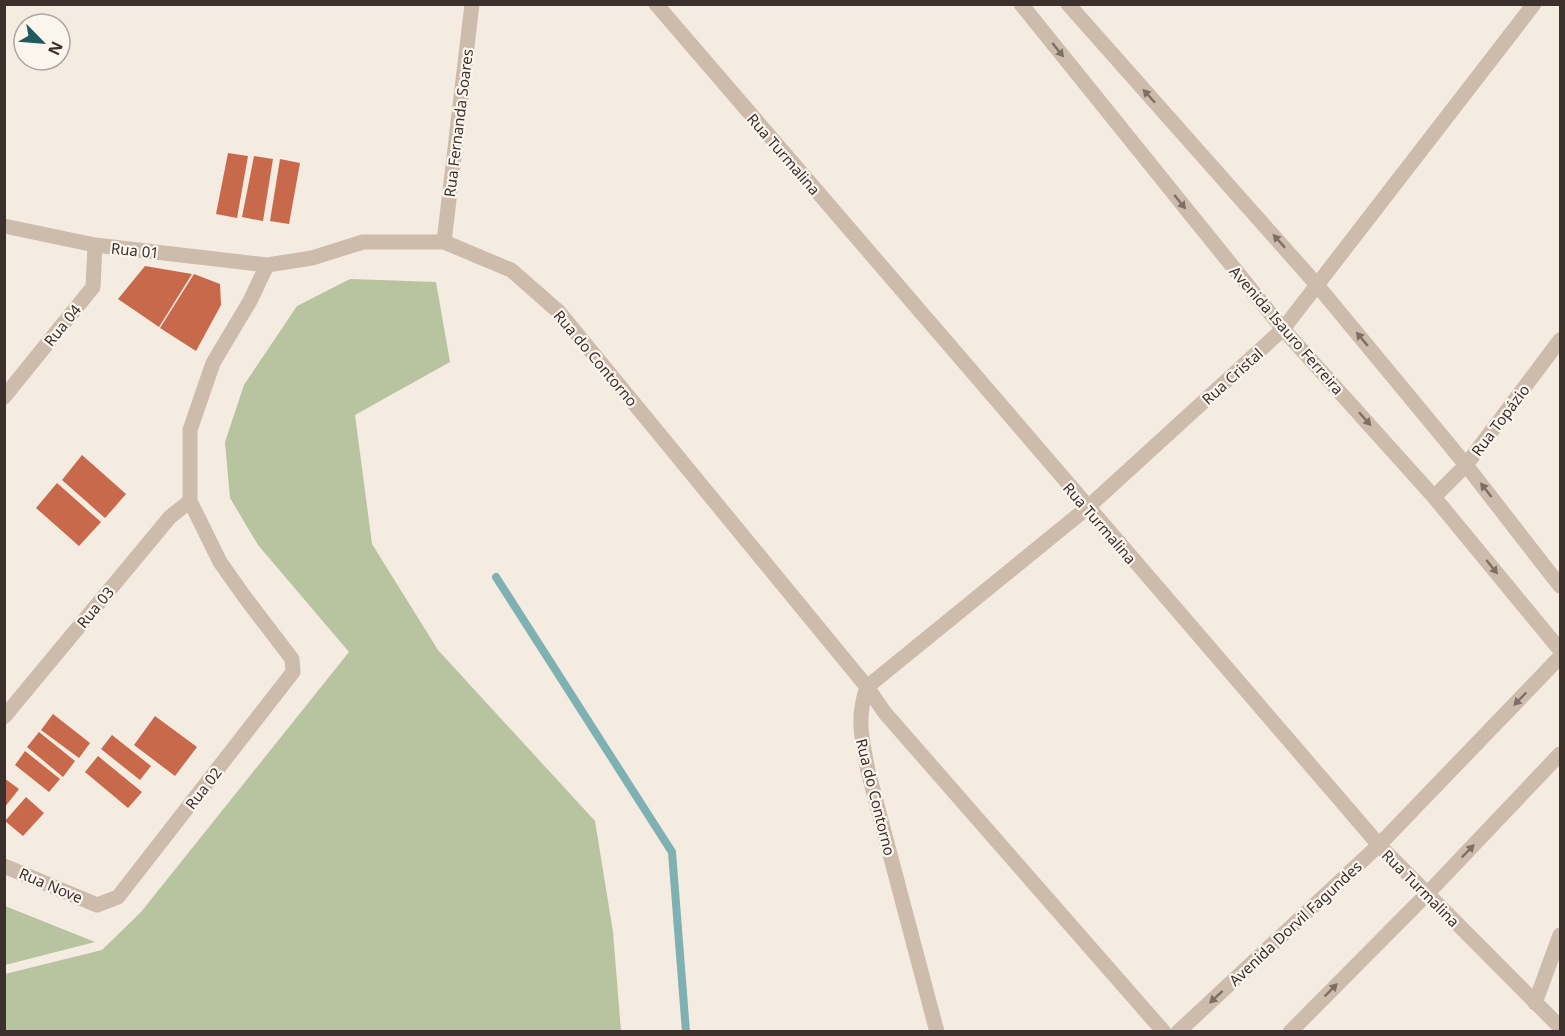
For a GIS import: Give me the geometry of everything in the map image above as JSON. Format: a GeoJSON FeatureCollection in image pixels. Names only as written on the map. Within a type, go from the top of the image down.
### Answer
{"type":"FeatureCollection","features":[{"type":"Feature","properties":{"kind":"street","name":"Rua Fernanda Soares"},"geometry":{"type":"LineString","coordinates":[[444,242],[472,4]]}},
{"type":"Feature","properties":{"kind":"street","name":"Rua Turmalina"},"geometry":{"type":"LineString","coordinates":[[656,4],[1379,845],[1560,1027]]}},
{"type":"Feature","properties":{"kind":"street","name":"Avenida Isauro Ferreira"},"geometry":{"type":"LineString","coordinates":[[1021,4],[1283,329],[1434,497],[1560,650]]}},
{"type":"Feature","properties":{"kind":"street"},"geometry":{"type":"LineString","coordinates":[[1068,4],[1317,285],[1466,465],[1560,586]]}},
{"type":"Feature","properties":{"kind":"street","name":"Rua Cristal"},"geometry":{"type":"LineString","coordinates":[[867,687],[1087,508],[1283,329],[1534,4]]}},
{"type":"Feature","properties":{"kind":"street","name":"Rua 01"},"geometry":{"type":"LineString","coordinates":[[4,226],[95,245],[267,265]]}},
{"type":"Feature","properties":{"kind":"street","name":"Rua do Contorno"},"geometry":{"type":"LineString","coordinates":[[267,265],[312,258],[363,242],[444,242],[511,270],[559,312],[867,687],[861,706],[861,735],[868,771],[937,1032]]}},
{"type":"Feature","properties":{"kind":"street","name":"Rua 04"},"geometry":{"type":"LineString","coordinates":[[4,397],[93,287],[95,245]]}},
{"type":"Feature","properties":{"kind":"street"},"geometry":{"type":"LineString","coordinates":[[190,501],[190,430],[213,363],[250,301],[267,265]]}},
{"type":"Feature","properties":{"kind":"street","name":"Rua Topázio"},"geometry":{"type":"LineString","coordinates":[[1434,497],[1466,465],[1560,340]]}},
{"type":"Feature","properties":{"kind":"street","name":"Rua 02"},"geometry":{"type":"LineString","coordinates":[[97,905],[118,897],[293,672],[292,659],[220,562],[190,501]]}},
{"type":"Feature","properties":{"kind":"street","name":"Rua 03"},"geometry":{"type":"LineString","coordinates":[[4,717],[170,517],[190,501]]}},
{"type":"Feature","properties":{"kind":"street","name":"Avenida Dorvil Fagundes"},"geometry":{"type":"LineString","coordinates":[[1178,1032],[1379,845],[1560,657]]}},
{"type":"Feature","properties":{"kind":"street"},"geometry":{"type":"LineString","coordinates":[[867,687],[885,713],[1164,1032]]}},
{"type":"Feature","properties":{"kind":"street"},"geometry":{"type":"LineString","coordinates":[[1290,1032],[1427,894],[1560,754]]}},
{"type":"Feature","properties":{"kind":"street","name":"Rua Nove"},"geometry":{"type":"LineString","coordinates":[[4,866],[97,905]]}},
{"type":"Feature","properties":{"kind":"street"},"geometry":{"type":"LineString","coordinates":[[1535,1004],[1560,935]]}},
{"type":"Feature","properties":{"kind":"green space"},"geometry":{"type":"Polygon","coordinates":[[[350,279],[436,282],[450,362],[355,415],[372,544],[438,650],[595,821],[613,932],[621,1031],[5,1031],[5,974],[102,950],[141,912],[349,652],[258,545],[230,498],[225,442],[244,385],[297,306],[350,279]]]}},
{"type":"Feature","properties":{"kind":"green space"},"geometry":{"type":"Polygon","coordinates":[[[5,906],[95,942],[5,965],[5,906]]]}},
{"type":"Feature","properties":{"kind":"building"},"geometry":{"type":"Polygon","coordinates":[[[228,153],[248,156],[237,218],[216,214],[228,153]]]}},
{"type":"Feature","properties":{"kind":"building"},"geometry":{"type":"Polygon","coordinates":[[[254,156],[273,159],[263,221],[242,217],[254,156]]]}},
{"type":"Feature","properties":{"kind":"building"},"geometry":{"type":"Polygon","coordinates":[[[280,159],[300,163],[289,224],[270,221],[280,159]]]}},
{"type":"Feature","properties":{"kind":"building"},"geometry":{"type":"Polygon","coordinates":[[[145,266],[192,274],[159,327],[118,299],[145,266]]]}},
{"type":"Feature","properties":{"kind":"building"},"geometry":{"type":"Polygon","coordinates":[[[194,274],[220,284],[221,305],[196,351],[160,328],[194,274]]]}},
{"type":"Feature","properties":{"kind":"building"},"geometry":{"type":"Polygon","coordinates":[[[82,455],[126,494],[105,518],[62,480],[82,455]]]}},
{"type":"Feature","properties":{"kind":"building"},"geometry":{"type":"Polygon","coordinates":[[[57,483],[101,522],[79,546],[36,508],[57,483]]]}},
{"type":"Feature","properties":{"kind":"building"},"geometry":{"type":"Polygon","coordinates":[[[53,714],[90,743],[79,758],[41,730],[53,714]]]}},
{"type":"Feature","properties":{"kind":"building"},"geometry":{"type":"Polygon","coordinates":[[[155,716],[197,747],[175,776],[134,745],[155,716]]]}},
{"type":"Feature","properties":{"kind":"building"},"geometry":{"type":"Polygon","coordinates":[[[39,732],[75,761],[63,777],[27,747],[39,732]]]}},
{"type":"Feature","properties":{"kind":"building"},"geometry":{"type":"Polygon","coordinates":[[[112,735],[151,766],[140,780],[101,749],[112,735]]]}},
{"type":"Feature","properties":{"kind":"building"},"geometry":{"type":"Polygon","coordinates":[[[25,751],[60,779],[49,792],[15,765],[25,751]]]}},
{"type":"Feature","properties":{"kind":"building"},"geometry":{"type":"Polygon","coordinates":[[[98,756],[142,792],[128,808],[85,772],[98,756]]]}},
{"type":"Feature","properties":{"kind":"building"},"geometry":{"type":"Polygon","coordinates":[[[4,778],[19,789],[4,808],[4,778]]]}},
{"type":"Feature","properties":{"kind":"building"},"geometry":{"type":"Polygon","coordinates":[[[26,797],[44,813],[23,836],[5,821],[26,797]]]}},
{"type":"Feature","properties":{"kind":"waterway"},"geometry":{"type":"LineString","coordinates":[[496,577],[672,852],[686,1032]]}}]}
